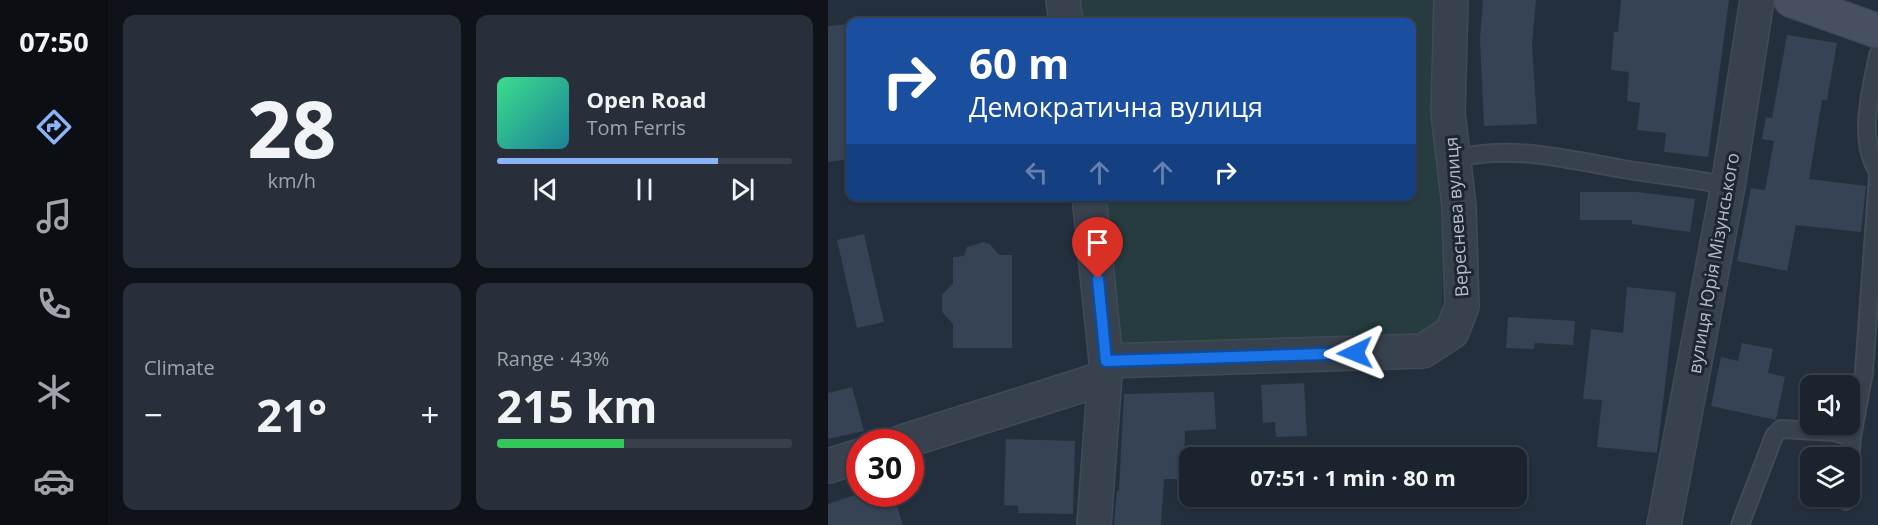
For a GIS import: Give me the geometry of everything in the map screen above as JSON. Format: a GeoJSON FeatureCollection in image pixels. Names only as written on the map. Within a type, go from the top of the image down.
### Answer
{"type":"FeatureCollection","features":[{"type":"Feature","properties":{"kind":"main road"},"geometry":{"type":"LineString","coordinates":[[1791,0],[1878,31]]}},
{"type":"Feature","properties":{"kind":"street"},"geometry":{"type":"LineString","coordinates":[[1063,0],[1065,18]]}},
{"type":"Feature","properties":{"kind":"street","name":"Вереснева вулиця"},"geometry":{"type":"LineString","coordinates":[[924,434],[1105,370],[1424,351],[1452,332],[1462,306],[1459,206],[1448,112],[1451,0]]}},
{"type":"Feature","properties":{"kind":"street","name":"вулиця Юрія Мізунського"},"geometry":{"type":"LineString","coordinates":[[1667,525],[1728,186],[1757,0]]}},
{"type":"Feature","properties":{"kind":"street"},"geometry":{"type":"LineString","coordinates":[[1089,201],[1105,370],[1094,525]]}},
{"type":"Feature","properties":{"kind":"street"},"geometry":{"type":"LineString","coordinates":[[828,466],[846,460]]}},
{"type":"Feature","properties":{"kind":"lane"},"geometry":{"type":"LineString","coordinates":[[1878,55],[1869,157],[1878,172]]}},
{"type":"Feature","properties":{"kind":"lane"},"geometry":{"type":"LineString","coordinates":[[1454,159],[1500,151],[1557,156],[1728,186]]}},
{"type":"Feature","properties":{"kind":"lane"},"geometry":{"type":"LineString","coordinates":[[1851,447],[1852,437],[1871,374],[1866,319],[1875,284],[1878,177]]}},
{"type":"Feature","properties":{"kind":"lane"},"geometry":{"type":"LineString","coordinates":[[1740,525],[1774,436],[1781,429],[1834,432],[1852,437]]}},
{"type":"Feature","properties":{"kind":"green space"},"geometry":{"type":"Polygon","coordinates":[[[1074,0],[1451,0],[1440,361],[1115,378],[1100,201],[1416,201],[1416,18],[1077,18],[1074,0]]]}},
{"type":"Feature","properties":{"kind":"building"},"geometry":{"type":"Polygon","coordinates":[[[1483,0],[1536,0],[1532,44],[1537,124],[1484,126],[1480,39],[1483,0]]]}},
{"type":"Feature","properties":{"kind":"building"},"geometry":{"type":"Polygon","coordinates":[[[1621,0],[1729,0],[1708,157],[1664,152],[1666,133],[1637,130],[1640,103],[1627,101],[1629,72],[1611,70],[1614,32],[1618,32],[1621,0]]]}},
{"type":"Feature","properties":{"kind":"building"},"geometry":{"type":"Polygon","coordinates":[[[846,24],[846,160],[828,162],[828,26],[846,24]]]}},
{"type":"Feature","properties":{"kind":"building"},"geometry":{"type":"Polygon","coordinates":[[[1787,35],[1837,43],[1827,100],[1822,100],[1809,179],[1866,186],[1861,232],[1796,225],[1787,271],[1737,261],[1751,188],[1765,190],[1774,141],[1762,139],[1766,117],[1772,118],[1787,35]]]}},
{"type":"Feature","properties":{"kind":"building"},"geometry":{"type":"Polygon","coordinates":[[[1580,192],[1638,192],[1695,199],[1690,232],[1632,224],[1632,220],[1580,220],[1580,192]]]}},
{"type":"Feature","properties":{"kind":"building"},"geometry":{"type":"Polygon","coordinates":[[[864,234],[884,322],[857,328],[837,240],[864,234]]]}},
{"type":"Feature","properties":{"kind":"building"},"geometry":{"type":"Polygon","coordinates":[[[984,242],[990,244],[999,255],[1012,255],[1012,348],[953,348],[953,324],[942,312],[942,295],[953,283],[953,257],[964,256],[967,247],[984,242]]]}},
{"type":"Feature","properties":{"kind":"building"},"geometry":{"type":"Polygon","coordinates":[[[1627,287],[1676,292],[1657,453],[1597,447],[1602,400],[1583,399],[1591,329],[1623,333],[1627,287]]]}},
{"type":"Feature","properties":{"kind":"building"},"geometry":{"type":"Polygon","coordinates":[[[1508,317],[1575,321],[1573,345],[1535,343],[1534,349],[1506,348],[1508,317]]]}},
{"type":"Feature","properties":{"kind":"building"},"geometry":{"type":"Polygon","coordinates":[[[1742,343],[1773,349],[1768,373],[1785,377],[1776,420],[1711,406],[1721,357],[1738,361],[1742,343]]]}},
{"type":"Feature","properties":{"kind":"building"},"geometry":{"type":"Polygon","coordinates":[[[1304,383],[1307,436],[1276,437],[1275,422],[1263,423],[1261,385],[1304,383]]]}},
{"type":"Feature","properties":{"kind":"building"},"geometry":{"type":"Polygon","coordinates":[[[852,387],[863,429],[846,429],[846,435],[828,439],[828,393],[852,387]]]}},
{"type":"Feature","properties":{"kind":"building"},"geometry":{"type":"Polygon","coordinates":[[[1214,392],[1216,429],[1185,431],[1185,447],[1179,447],[1179,479],[1164,479],[1161,525],[1114,525],[1117,490],[1119,491],[1124,394],[1214,392]]]}},
{"type":"Feature","properties":{"kind":"building"},"geometry":{"type":"Polygon","coordinates":[[[1006,439],[1075,441],[1073,514],[1018,513],[1018,506],[1004,505],[1006,439]]]}},
{"type":"Feature","properties":{"kind":"building"},"geometry":{"type":"Polygon","coordinates":[[[846,498],[846,507],[897,507],[903,525],[828,525],[828,504],[846,498]]]}},
{"type":"Feature","properties":{"kind":"route"},"geometry":{"type":"LineString","coordinates":[[1098,279],[1106,361],[1355,353]]}}]}
